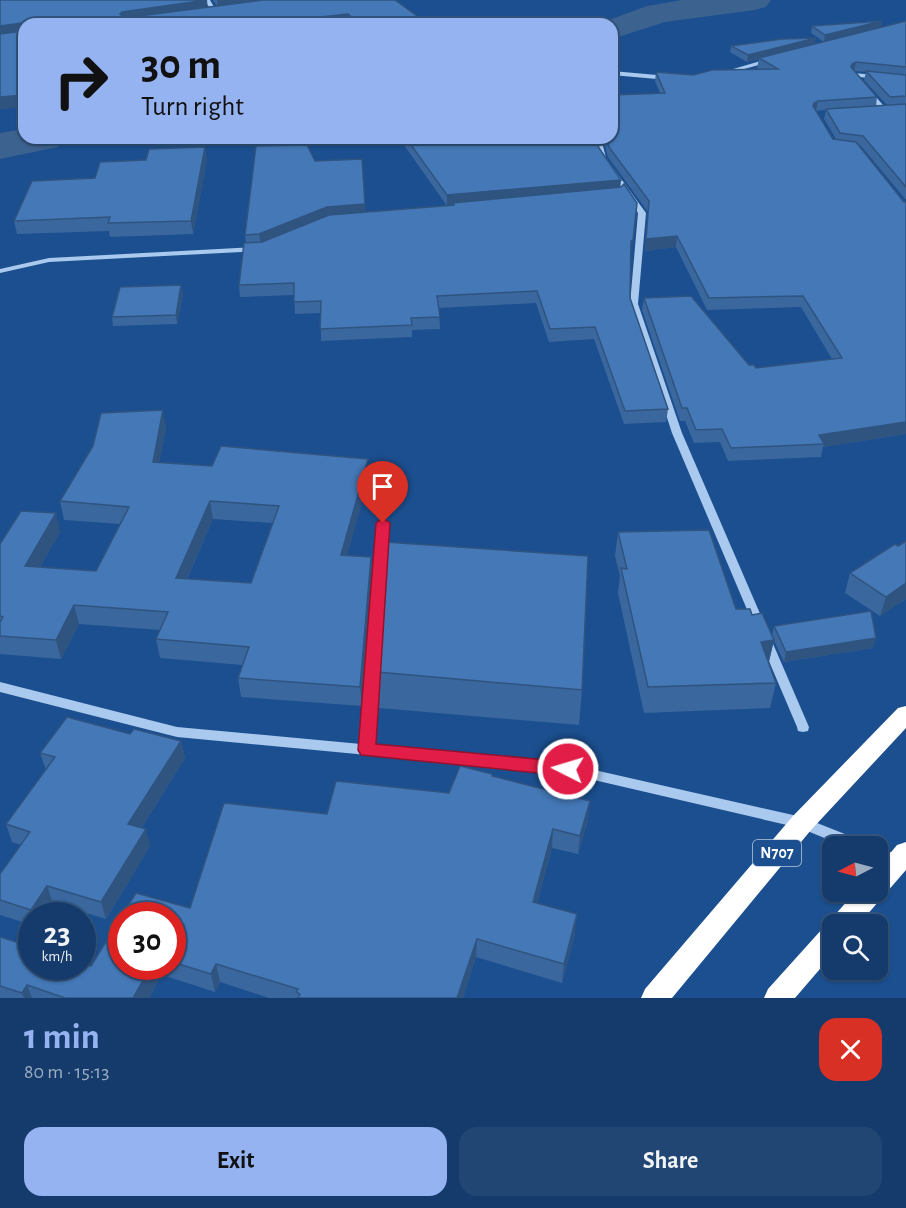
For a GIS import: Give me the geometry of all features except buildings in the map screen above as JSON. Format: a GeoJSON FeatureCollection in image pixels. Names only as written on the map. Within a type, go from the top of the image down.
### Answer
{"type":"FeatureCollection","features":[{"type":"Feature","properties":{"kind":"highway","name":"N707"},"geometry":{"type":"LineString","coordinates":[[655,998],[801,823],[906,714]]}},
{"type":"Feature","properties":{"kind":"highway"},"geometry":{"type":"LineString","coordinates":[[852,914],[862,902]]}},
{"type":"Feature","properties":{"kind":"highway"},"geometry":{"type":"LineString","coordinates":[[778,998],[822,947]]}},
{"type":"Feature","properties":{"kind":"street"},"geometry":{"type":"LineString","coordinates":[[207,0],[216,13]]}},
{"type":"Feature","properties":{"kind":"street"},"geometry":{"type":"LineString","coordinates":[[205,14],[228,11]]}},
{"type":"Feature","properties":{"kind":"street"},"geometry":{"type":"LineString","coordinates":[[715,75],[782,57]]}},
{"type":"Feature","properties":{"kind":"street"},"geometry":{"type":"LineString","coordinates":[[618,74],[681,80]]}},
{"type":"Feature","properties":{"kind":"street"},"geometry":{"type":"LineString","coordinates":[[885,111],[854,75],[906,80]]}},
{"type":"Feature","properties":{"kind":"street"},"geometry":{"type":"LineString","coordinates":[[873,112],[895,110]]}},
{"type":"Feature","properties":{"kind":"street"},"geometry":{"type":"LineString","coordinates":[[600,144],[603,158],[642,213],[634,304],[677,433],[803,727]]}},
{"type":"Feature","properties":{"kind":"street"},"geometry":{"type":"LineString","coordinates":[[0,271],[49,260],[262,249]]}},
{"type":"Feature","properties":{"kind":"street"},"geometry":{"type":"LineString","coordinates":[[367,750],[383,523]]}},
{"type":"Feature","properties":{"kind":"street"},"geometry":{"type":"LineString","coordinates":[[0,687],[177,732],[568,769],[801,823],[834,836]]}},
{"type":"Feature","properties":{"kind":"waterway"},"geometry":{"type":"LineString","coordinates":[[618,27],[659,13],[755,0]]}},
{"type":"Feature","properties":{"kind":"waterway"},"geometry":{"type":"LineString","coordinates":[[0,146],[18,143]]}},
{"type":"Feature","properties":{"kind":"route"},"geometry":{"type":"LineString","coordinates":[[383,523],[367,750],[568,769]]}}]}
